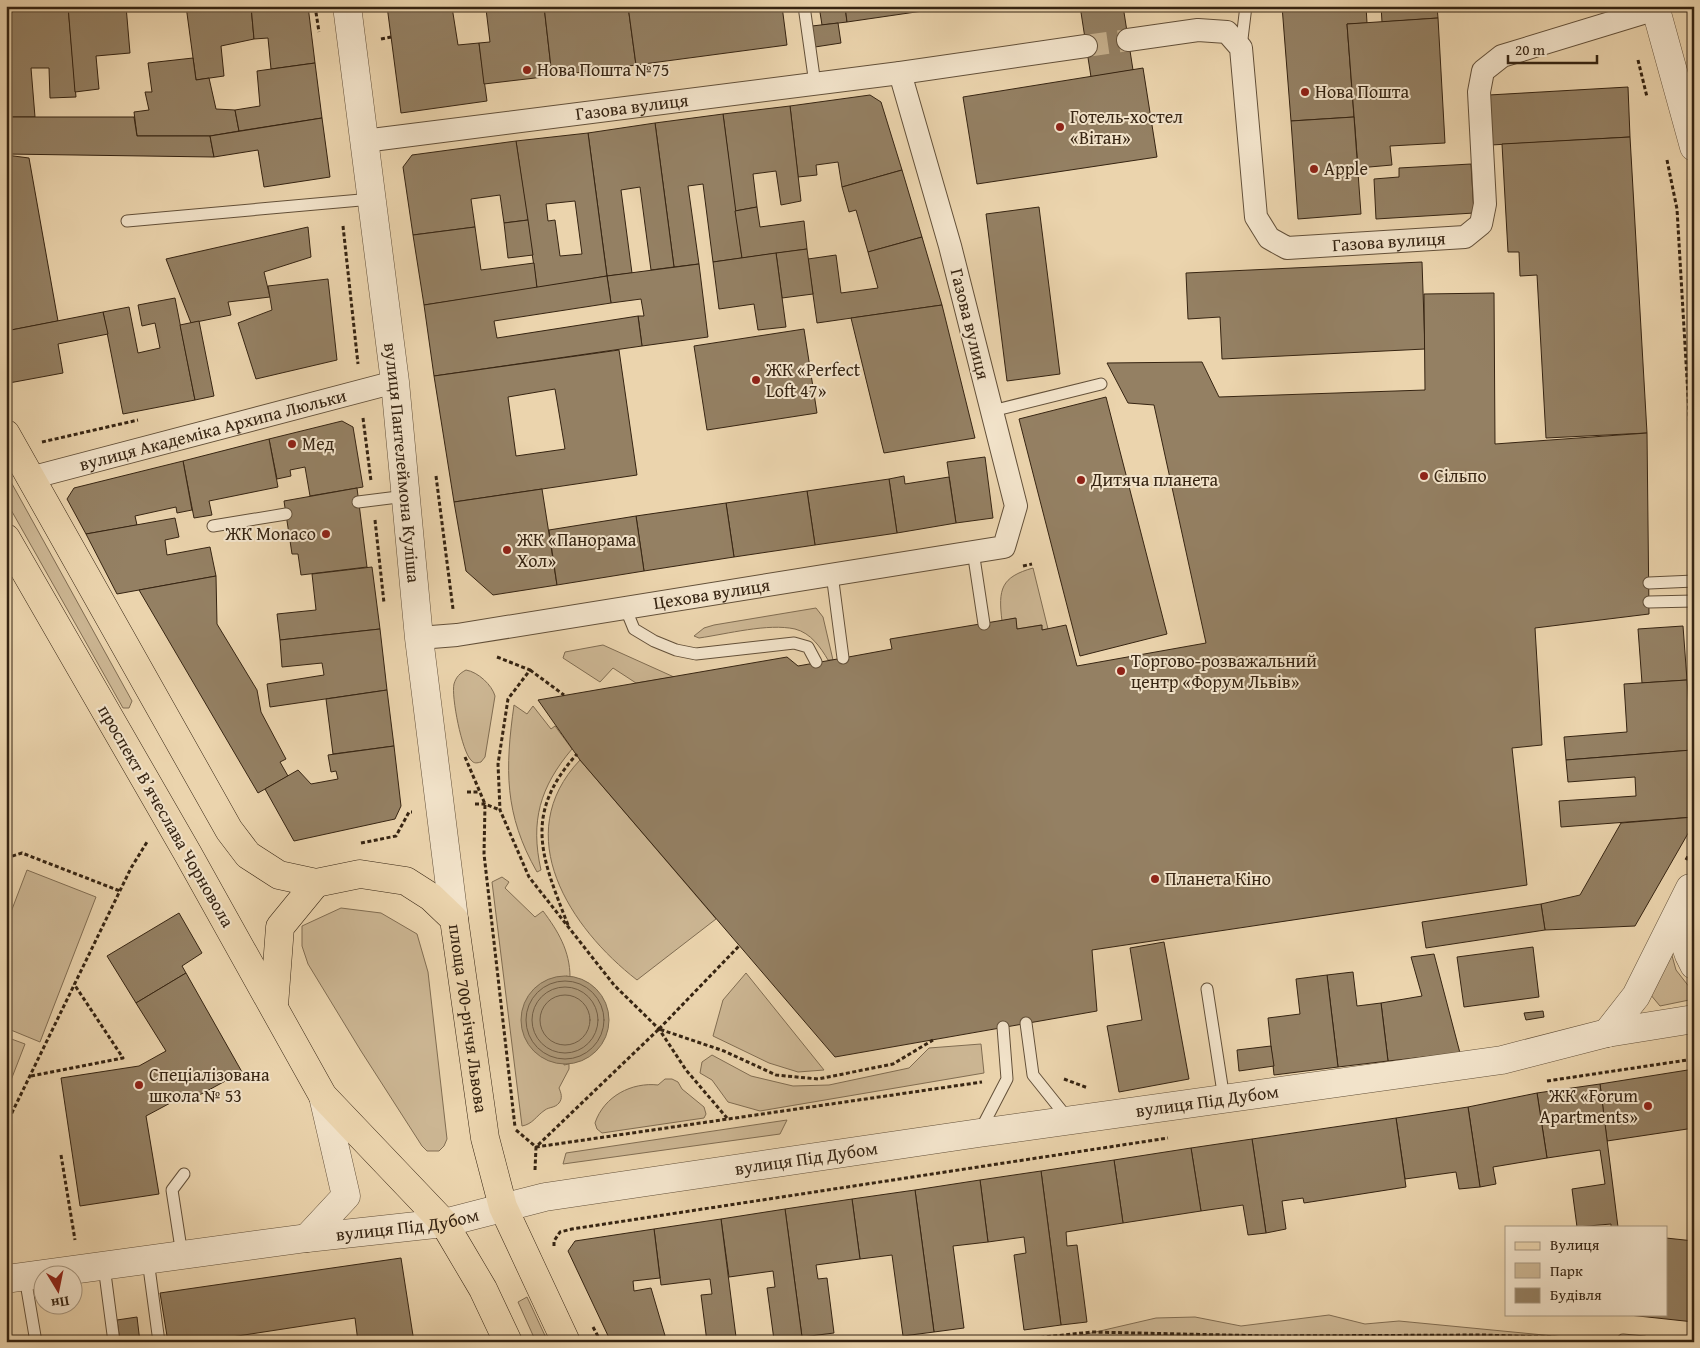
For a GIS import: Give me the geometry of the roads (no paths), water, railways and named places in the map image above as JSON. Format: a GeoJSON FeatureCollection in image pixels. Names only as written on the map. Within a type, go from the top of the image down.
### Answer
{"type":"FeatureCollection","features":[{"type":"Feature","properties":{"kind":"main road"},"geometry":{"type":"LineString","coordinates":[[6,434],[229,830],[248,856],[279,875],[316,883],[280,927],[274,1006]]}},
{"type":"Feature","properties":{"kind":"main road","name":"проспект Вʼячеслава Чорновола"},"geometry":{"type":"LineString","coordinates":[[6,538],[274,1006],[323,1096],[444,1223],[483,1289],[508,1342]]}},
{"type":"Feature","properties":{"kind":"main road","name":"площа 700-річчя Львова"},"geometry":{"type":"LineString","coordinates":[[316,883],[360,874],[406,881],[431,896],[454,919],[485,1138],[503,1207]]}},
{"type":"Feature","properties":{"kind":"main road"},"geometry":{"type":"LineString","coordinates":[[503,1207],[566,1342]]}},
{"type":"Feature","properties":{"kind":"street","name":"вулиця Пантелеймона Куліша"},"geometry":{"type":"LineString","coordinates":[[347,6],[395,382],[419,638],[454,919]]}},
{"type":"Feature","properties":{"kind":"street","name":"Газова вулиця"},"geometry":{"type":"LineString","coordinates":[[1241,48],[1256,217],[1269,238],[1287,248],[1465,238],[1481,224],[1485,204],[1479,92],[1483,71],[1502,56],[1656,7]]}},
{"type":"Feature","properties":{"kind":"street"},"geometry":{"type":"LineString","coordinates":[[1656,7],[1694,147]]}},
{"type":"Feature","properties":{"kind":"street"},"geometry":{"type":"LineString","coordinates":[[1128,40],[1198,30],[1217,31],[1227,32],[1241,48]]}},
{"type":"Feature","properties":{"kind":"street","name":"Газова вулиця"},"geometry":{"type":"LineString","coordinates":[[364,141],[814,84],[1086,46]]}},
{"type":"Feature","properties":{"kind":"street","name":"Газова вулиця"},"geometry":{"type":"LineString","coordinates":[[900,72],[950,246],[1016,506],[1004,546]]}},
{"type":"Feature","properties":{"kind":"street","name":"вулиця Академіка Архипа Люльки"},"geometry":{"type":"LineString","coordinates":[[30,478],[395,382]]}},
{"type":"Feature","properties":{"kind":"street","name":"Цехова вулиця"},"geometry":{"type":"LineString","coordinates":[[419,638],[457,634],[1004,546]]}},
{"type":"Feature","properties":{"kind":"street"},"geometry":{"type":"LineString","coordinates":[[1692,886],[1682,919],[1686,951],[1694,965]]}},
{"type":"Feature","properties":{"kind":"street"},"geometry":{"type":"LineString","coordinates":[[1606,1033],[1636,996],[1692,886]]}},
{"type":"Feature","properties":{"kind":"street","name":"вулиця Під Дубом"},"geometry":{"type":"LineString","coordinates":[[15,1278],[307,1238],[444,1223],[545,1197],[979,1133],[1502,1060],[1606,1033],[1694,1019]]}},
{"type":"Feature","properties":{"kind":"street","name":"проспект Вʼячеслава Чорновола"},"geometry":{"type":"LineString","coordinates":[[307,1238],[346,1196],[323,1096]]}},
{"type":"Feature","properties":{"kind":"lane"},"geometry":{"type":"LineString","coordinates":[[804,6],[814,84]]}},
{"type":"Feature","properties":{"kind":"lane"},"geometry":{"type":"LineString","coordinates":[[1241,48],[1246,6]]}},
{"type":"Feature","properties":{"kind":"lane"},"geometry":{"type":"LineString","coordinates":[[127,220],[372,199]]}},
{"type":"Feature","properties":{"kind":"lane"},"geometry":{"type":"LineString","coordinates":[[992,411],[1102,384]]}},
{"type":"Feature","properties":{"kind":"lane"},"geometry":{"type":"LineString","coordinates":[[358,502],[406,496]]}},
{"type":"Feature","properties":{"kind":"lane"},"geometry":{"type":"LineString","coordinates":[[213,526],[286,514]]}},
{"type":"Feature","properties":{"kind":"lane"},"geometry":{"type":"LineString","coordinates":[[973,552],[984,624]]}},
{"type":"Feature","properties":{"kind":"lane"},"geometry":{"type":"LineString","coordinates":[[832,574],[844,658]]}},
{"type":"Feature","properties":{"kind":"lane"},"geometry":{"type":"LineString","coordinates":[[1649,583],[1694,581]]}},
{"type":"Feature","properties":{"kind":"lane"},"geometry":{"type":"LineString","coordinates":[[1649,602],[1694,601]]}},
{"type":"Feature","properties":{"kind":"lane"},"geometry":{"type":"LineString","coordinates":[[625,607],[634,629],[654,641],[676,650],[696,654],[794,643],[808,647],[816,662]]}},
{"type":"Feature","properties":{"kind":"lane"},"geometry":{"type":"LineString","coordinates":[[1207,989],[1224,1100]]}},
{"type":"Feature","properties":{"kind":"lane"},"geometry":{"type":"LineString","coordinates":[[1026,1023],[1032,1075],[1070,1121]]}},
{"type":"Feature","properties":{"kind":"lane"},"geometry":{"type":"LineString","coordinates":[[979,1133],[1007,1079],[1003,1027]]}},
{"type":"Feature","properties":{"kind":"lane"},"geometry":{"type":"LineString","coordinates":[[182,1255],[172,1190],[184,1174]]}},
{"type":"Feature","properties":{"kind":"lane"},"geometry":{"type":"LineString","coordinates":[[148,1260],[159,1342]]}},
{"type":"Feature","properties":{"kind":"lane"},"geometry":{"type":"LineString","coordinates":[[104,1266],[114,1342]]}},
{"type":"Feature","properties":{"kind":"lane"},"geometry":{"type":"LineString","coordinates":[[15,1278],[36,1342]]}},
{"type":"Feature","properties":{"kind":"lane"},"geometry":{"type":"LineString","coordinates":[[1623,1340],[1644,1342]]}},
{"type":"Feature","properties":{"kind":"water"},"geometry":{"type":"Polygon","coordinates":[[[565,976],[582,979],[596,989],[606,1003],[609,1020],[606,1037],[596,1051],[582,1061],[565,1064],[548,1061],[534,1051],[524,1037],[521,1020],[524,1003],[534,989],[548,979],[565,976]]]}},
{"type":"Feature","properties":{"kind":"tunnel"},"geometry":{"type":"LineString","coordinates":[[1086,46],[1128,40]]}},
{"type":"Feature","properties":{"kind":"place","name":"Нова Пошта №75"},"geometry":{"type":"Point","coordinates":[527,70]}},
{"type":"Feature","properties":{"kind":"place","name":"Нова Пошта"},"geometry":{"type":"Point","coordinates":[1305,92]}},
{"type":"Feature","properties":{"kind":"place","name":"Готель-хостел «Вітан»"},"geometry":{"type":"Point","coordinates":[1060,127]}},
{"type":"Feature","properties":{"kind":"place","name":"Apple"},"geometry":{"type":"Point","coordinates":[1314,169]}},
{"type":"Feature","properties":{"kind":"place","name":"ЖК «Perfect Loft 47»"},"geometry":{"type":"Point","coordinates":[756,380]}},
{"type":"Feature","properties":{"kind":"place","name":"Мед"},"geometry":{"type":"Point","coordinates":[292,444]}},
{"type":"Feature","properties":{"kind":"place","name":"Сільпо"},"geometry":{"type":"Point","coordinates":[1424,476]}},
{"type":"Feature","properties":{"kind":"place","name":"Дитяча планета"},"geometry":{"type":"Point","coordinates":[1081,480]}},
{"type":"Feature","properties":{"kind":"place","name":"ЖК Monaco"},"geometry":{"type":"Point","coordinates":[326,534]}},
{"type":"Feature","properties":{"kind":"place","name":"ЖК «Панорама Хол»"},"geometry":{"type":"Point","coordinates":[507,550]}},
{"type":"Feature","properties":{"kind":"place","name":"Торгово-розважальний центр «Форум Львів»"},"geometry":{"type":"Point","coordinates":[1121,671]}},
{"type":"Feature","properties":{"kind":"place","name":"Планета Кіно"},"geometry":{"type":"Point","coordinates":[1155,879]}},
{"type":"Feature","properties":{"kind":"place","name":"Спеціалізована школа № 53"},"geometry":{"type":"Point","coordinates":[139,1085]}},
{"type":"Feature","properties":{"kind":"place","name":"ЖК «Forum Apartments»"},"geometry":{"type":"Point","coordinates":[1648,1106]}}]}
